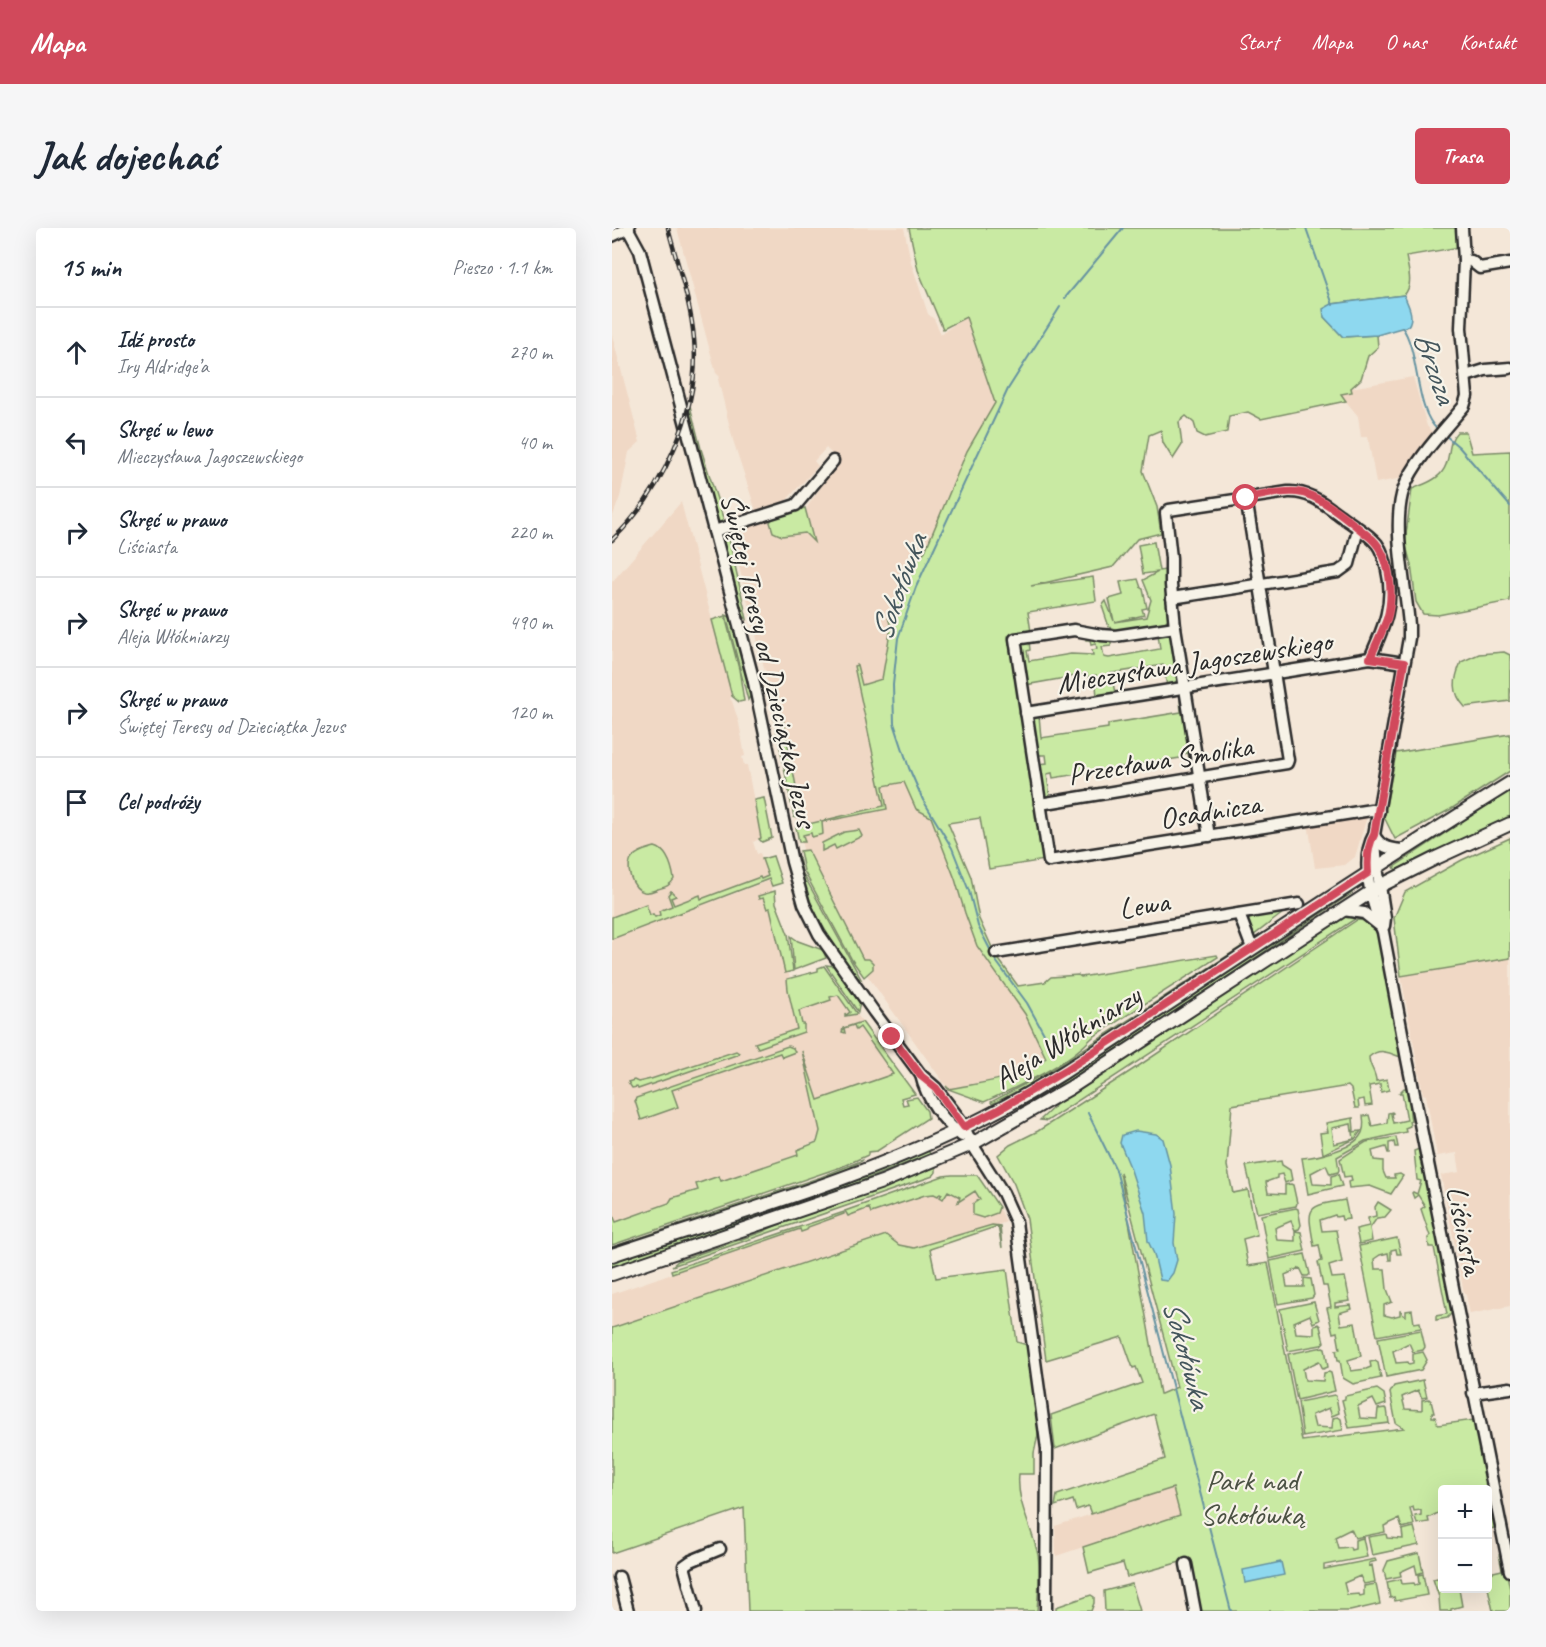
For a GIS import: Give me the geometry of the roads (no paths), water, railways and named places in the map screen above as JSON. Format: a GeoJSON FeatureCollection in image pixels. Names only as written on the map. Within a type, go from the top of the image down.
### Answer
{"type":"FeatureCollection","features":[{"type":"Feature","properties":{"kind":"main road","name":"Aleja Włókniarzy"},"geometry":{"type":"LineString","coordinates":[[612,1255],[868,1169],[960,1130],[1050,1080],[1402,850],[1510,783]]}},
{"type":"Feature","properties":{"kind":"main road","name":"Aleja Włókniarzy"},"geometry":{"type":"LineString","coordinates":[[612,1274],[882,1182],[972,1144],[1070,1088],[1376,889],[1422,864],[1510,824]]}},
{"type":"Feature","properties":{"kind":"street"},"geometry":{"type":"LineString","coordinates":[[612,236],[628,228]]}},
{"type":"Feature","properties":{"kind":"street","name":"Świętej Teresy od Dzieciątka Jezus"},"geometry":{"type":"LineString","coordinates":[[628,228],[643,260],[714,531],[758,701],[792,862],[804,904],[825,943],[921,1076],[936,1088],[960,1130],[972,1144],[1007,1199],[1019,1234],[1047,1449],[1046,1611]]}},
{"type":"Feature","properties":{"kind":"street","name":"Liściasta"},"geometry":{"type":"LineString","coordinates":[[1462,228],[1464,260],[1461,328],[1467,393],[1465,403],[1407,482],[1400,508],[1399,525],[1409,625],[1374,835],[1372,870],[1378,920],[1383,932],[1473,1393],[1507,1545],[1510,1571]]}},
{"type":"Feature","properties":{"kind":"street"},"geometry":{"type":"LineString","coordinates":[[1464,260],[1471,261],[1480,268],[1510,263]]}},
{"type":"Feature","properties":{"kind":"street"},"geometry":{"type":"LineString","coordinates":[[1466,376],[1485,370],[1510,368]]}},
{"type":"Feature","properties":{"kind":"street"},"geometry":{"type":"LineString","coordinates":[[714,531],[796,505],[833,461]]}},
{"type":"Feature","properties":{"kind":"street"},"geometry":{"type":"LineString","coordinates":[[1209,836],[1175,627],[1166,513],[1288,492],[1305,493],[1321,501],[1374,541],[1382,552],[1390,587],[1386,620],[1370,658]]}},
{"type":"Feature","properties":{"kind":"street"},"geometry":{"type":"LineString","coordinates":[[1246,498],[1274,674]]}},
{"type":"Feature","properties":{"kind":"street"},"geometry":{"type":"LineString","coordinates":[[1172,598],[1343,570],[1349,564],[1358,529]]}},
{"type":"Feature","properties":{"kind":"street"},"geometry":{"type":"LineString","coordinates":[[1040,804],[1015,639],[1074,630],[1115,636],[1175,627]]}},
{"type":"Feature","properties":{"kind":"street","name":"Mieczysława Jagoszewskiego"},"geometry":{"type":"LineString","coordinates":[[1026,712],[1370,658],[1404,663]]}},
{"type":"Feature","properties":{"kind":"street","name":"Przecława Smolika"},"geometry":{"type":"LineString","coordinates":[[1040,804],[1287,763],[1274,674]]}},
{"type":"Feature","properties":{"kind":"street","name":"Osadnicza"},"geometry":{"type":"LineString","coordinates":[[1040,804],[1049,861],[1371,810],[1379,811]]}},
{"type":"Feature","properties":{"kind":"street"},"geometry":{"type":"LineString","coordinates":[[1374,835],[1385,847],[1402,850]]}},
{"type":"Feature","properties":{"kind":"street","name":"Lewa"},"geometry":{"type":"LineString","coordinates":[[996,953],[1299,904]]}},
{"type":"Feature","properties":{"kind":"street"},"geometry":{"type":"LineString","coordinates":[[1343,910],[1356,910],[1367,914],[1383,932]]}},
{"type":"Feature","properties":{"kind":"street"},"geometry":{"type":"LineString","coordinates":[[1244,928],[1246,921],[1254,912]]}},
{"type":"Feature","properties":{"kind":"street"},"geometry":{"type":"LineString","coordinates":[[1239,914],[1252,948]]}},
{"type":"Feature","properties":{"kind":"street"},"geometry":{"type":"LineString","coordinates":[[1473,1393],[1510,1388]]}},
{"type":"Feature","properties":{"kind":"street"},"geometry":{"type":"LineString","coordinates":[[696,1611],[684,1566],[720,1549]]}},
{"type":"Feature","properties":{"kind":"street"},"geometry":{"type":"LineString","coordinates":[[1186,1564],[1195,1611]]}},
{"type":"Feature","properties":{"kind":"street"},"geometry":{"type":"LineString","coordinates":[[619,1577],[628,1611]]}},
{"type":"Feature","properties":{"kind":"water"},"geometry":{"type":"Polygon","coordinates":[[[1404,295],[1411,314],[1408,326],[1377,335],[1343,337],[1324,317],[1323,309],[1332,304],[1404,295]]]}},
{"type":"Feature","properties":{"kind":"water"},"geometry":{"type":"Polygon","coordinates":[[[1136,1131],[1156,1134],[1163,1139],[1170,1165],[1176,1214],[1174,1243],[1177,1260],[1173,1273],[1167,1281],[1160,1280],[1154,1254],[1148,1241],[1145,1213],[1120,1143],[1122,1135],[1136,1131]]]}},
{"type":"Feature","properties":{"kind":"water"},"geometry":{"type":"Polygon","coordinates":[[[1281,1562],[1284,1575],[1245,1583],[1243,1570],[1281,1562]]]}},
{"type":"Feature","properties":{"kind":"waterway","name":"Sokołówka"},"geometry":{"type":"LineString","coordinates":[[1065,298],[1123,228]]}},
{"type":"Feature","properties":{"kind":"waterway","name":"Brzoza"},"geometry":{"type":"LineString","coordinates":[[1306,228],[1333,305]]}},
{"type":"Feature","properties":{"kind":"waterway","name":"Sokołówka"},"geometry":{"type":"LineString","coordinates":[[1054,1052],[1027,1003],[996,961],[978,926],[969,891],[952,848],[923,800],[909,768],[894,723],[893,685],[898,638],[916,587],[1008,389],[1060,307]]}},
{"type":"Feature","properties":{"kind":"waterway","name":"Brzoza"},"geometry":{"type":"LineString","coordinates":[[1402,327],[1412,350],[1425,409],[1430,421],[1438,430]]}},
{"type":"Feature","properties":{"kind":"waterway","name":"Brzoza"},"geometry":{"type":"LineString","coordinates":[[1445,435],[1459,447],[1510,506]]}},
{"type":"Feature","properties":{"kind":"waterway","name":"Sokołówka"},"geometry":{"type":"LineString","coordinates":[[1088,1113],[1116,1170],[1231,1611]]}},
{"type":"Feature","properties":{"kind":"railway"},"geometry":{"type":"LineString","coordinates":[[612,540],[647,499],[662,474],[684,421],[691,393],[695,366],[694,339],[687,297],[668,228]]}},
{"type":"Feature","properties":{"kind":"park label","name":"Park nad Sokołówką"},"geometry":{"type":"Point","coordinates":[1252,1497]}}]}
